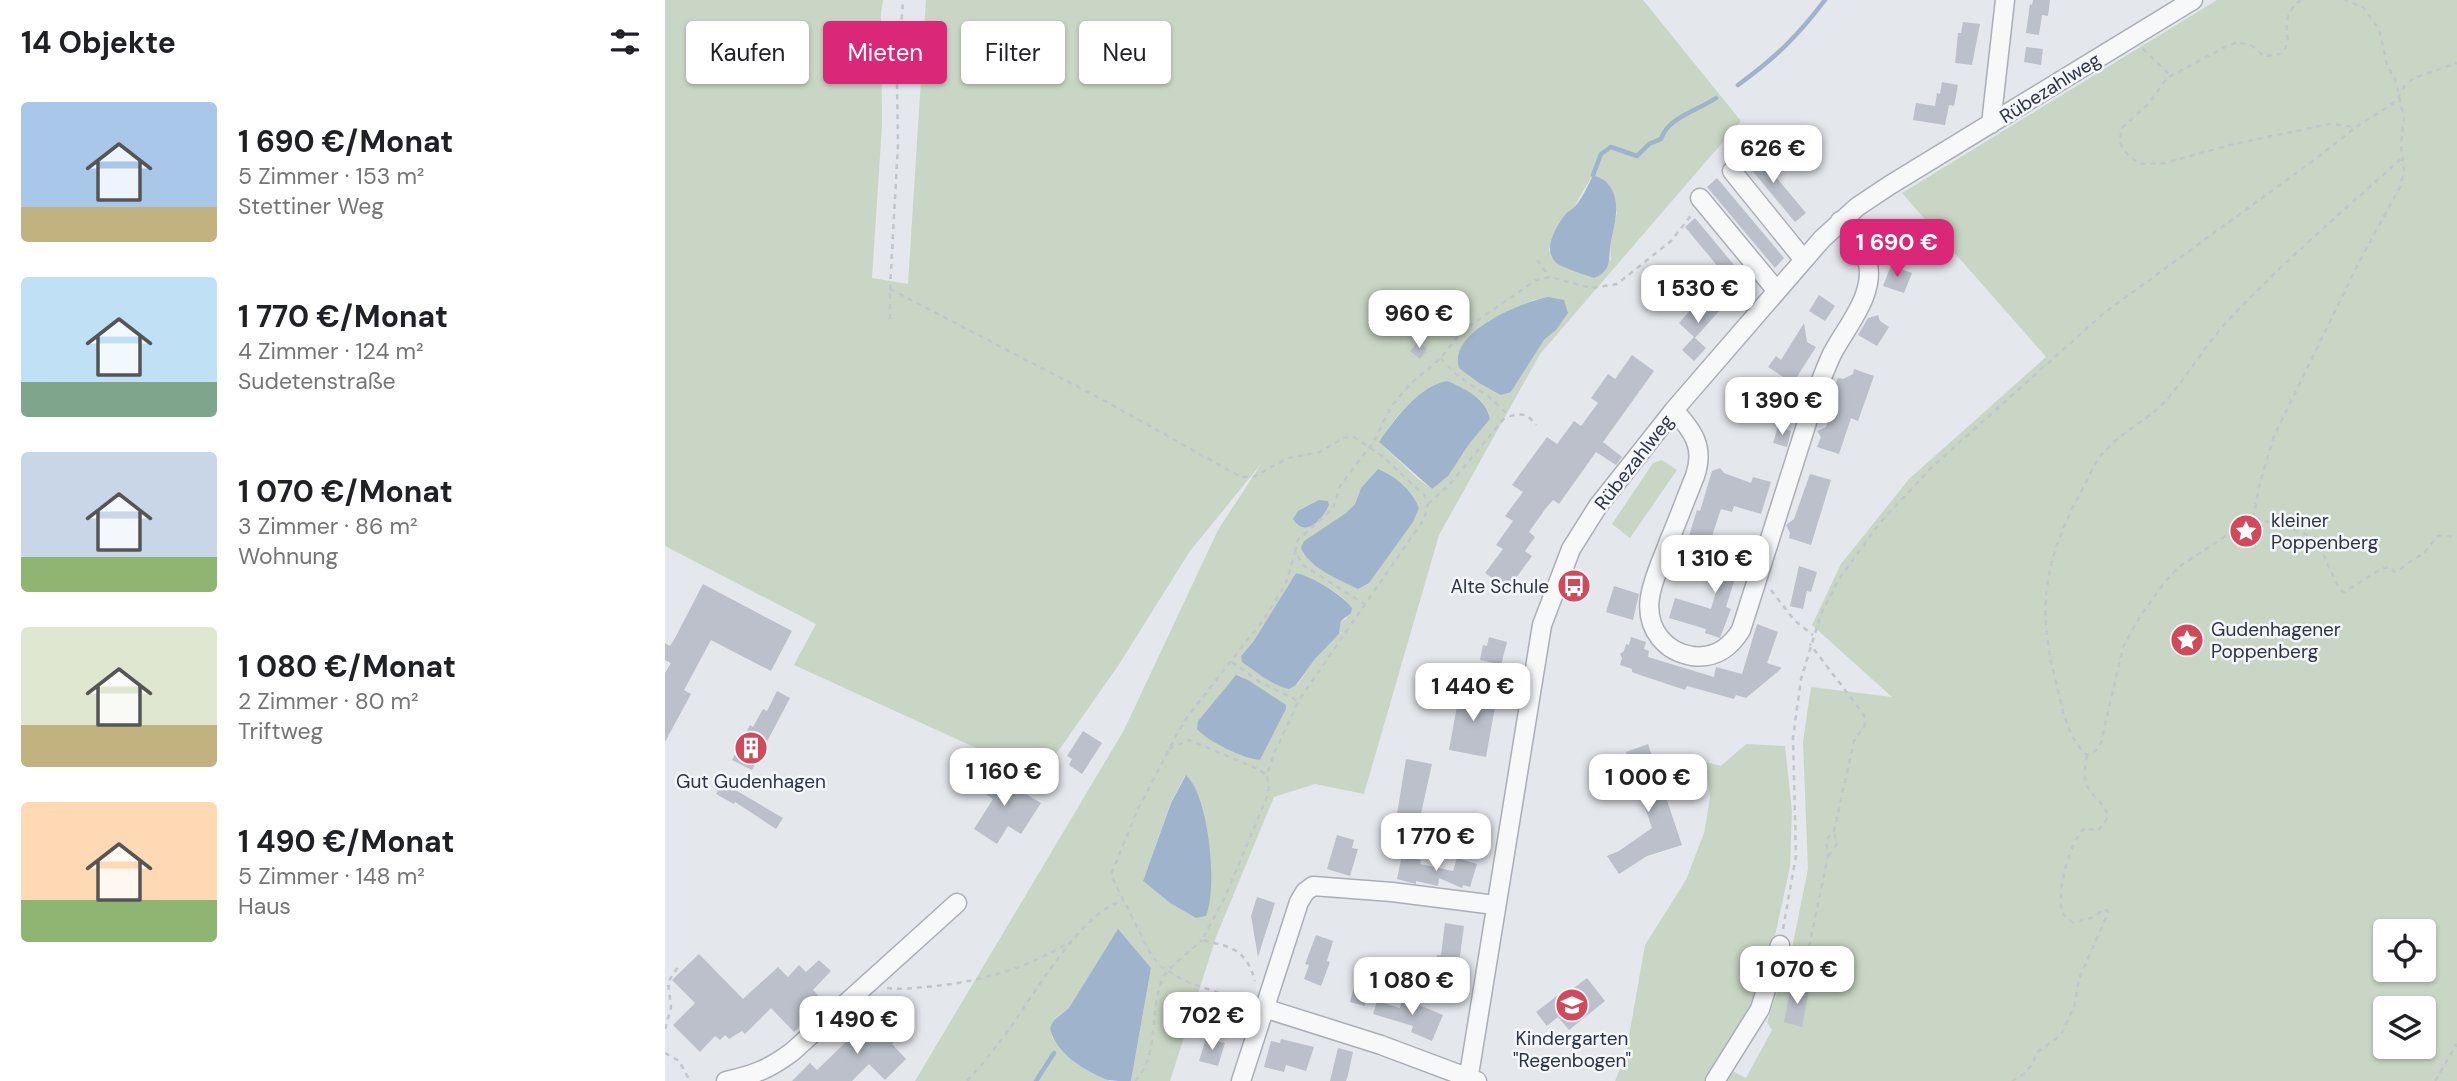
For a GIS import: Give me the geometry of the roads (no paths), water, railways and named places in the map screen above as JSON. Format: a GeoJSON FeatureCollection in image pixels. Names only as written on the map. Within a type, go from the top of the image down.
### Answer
{"type":"FeatureCollection","features":[{"type":"Feature","properties":{"kind":"street"},"geometry":{"type":"LineString","coordinates":[[1991,124],[2005,0]]}},
{"type":"Feature","properties":{"kind":"street","name":"Rübezahlweg"},"geometry":{"type":"LineString","coordinates":[[1472,1080],[1496,905],[1542,625],[1571,549],[1583,529],[1674,410],[1840,221],[1890,185],[2193,0]]}},
{"type":"Feature","properties":{"kind":"street"},"geometry":{"type":"LineString","coordinates":[[1732,171],[1804,260]]}},
{"type":"Feature","properties":{"kind":"street"},"geometry":{"type":"LineString","coordinates":[[1702,201],[1777,291]]}},
{"type":"Feature","properties":{"kind":"street"},"geometry":{"type":"LineString","coordinates":[[1674,410],[1693,431],[1700,457],[1651,589],[1649,616],[1656,632],[1673,650],[1691,656],[1707,656],[1723,650],[1741,630],[1815,394],[1831,356],[1866,290],[1869,268],[1866,257],[1858,242],[1840,221]]}},
{"type":"Feature","properties":{"kind":"street"},"geometry":{"type":"LineString","coordinates":[[1241,1081],[1299,902],[1313,886],[1392,892],[1496,905]]}},
{"type":"Feature","properties":{"kind":"street"},"geometry":{"type":"LineString","coordinates":[[726,1081],[755,1075],[792,1052],[957,903]]}},
{"type":"Feature","properties":{"kind":"street"},"geometry":{"type":"LineString","coordinates":[[1715,1081],[1760,1009],[1780,945]]}},
{"type":"Feature","properties":{"kind":"street"},"geometry":{"type":"LineString","coordinates":[[1263,1008],[1381,1045],[1472,1080]]}},
{"type":"Feature","properties":{"kind":"water"},"geometry":{"type":"Polygon","coordinates":[[[1593,175],[1604,180],[1612,189],[1616,204],[1609,263],[1604,272],[1594,278],[1558,264],[1553,259],[1550,247],[1557,226],[1579,201],[1593,175]]]}},
{"type":"Feature","properties":{"kind":"water"},"geometry":{"type":"Polygon","coordinates":[[[1548,297],[1564,300],[1568,313],[1556,330],[1544,340],[1511,392],[1501,395],[1459,368],[1458,355],[1464,342],[1475,331],[1505,312],[1548,297]]]}},
{"type":"Feature","properties":{"kind":"water"},"geometry":{"type":"Polygon","coordinates":[[[1447,381],[1480,400],[1490,419],[1448,476],[1432,489],[1379,442],[1417,397],[1447,381]]]}},
{"type":"Feature","properties":{"kind":"water"},"geometry":{"type":"Polygon","coordinates":[[[1378,469],[1402,484],[1419,508],[1413,522],[1369,583],[1358,589],[1311,562],[1301,548],[1304,541],[1355,504],[1361,488],[1378,469]]]}},
{"type":"Feature","properties":{"kind":"water"},"geometry":{"type":"Polygon","coordinates":[[[1319,500],[1328,501],[1329,505],[1323,516],[1308,527],[1298,525],[1293,519],[1298,511],[1319,500]]]}},
{"type":"Feature","properties":{"kind":"water"},"geometry":{"type":"Polygon","coordinates":[[[1296,573],[1342,597],[1352,608],[1351,613],[1341,621],[1339,634],[1315,659],[1296,685],[1289,689],[1259,674],[1242,662],[1241,656],[1253,642],[1296,573]]]}},
{"type":"Feature","properties":{"kind":"water"},"geometry":{"type":"Polygon","coordinates":[[[1236,675],[1286,705],[1260,760],[1226,749],[1197,729],[1198,721],[1236,675]]]}},
{"type":"Feature","properties":{"kind":"water"},"geometry":{"type":"Polygon","coordinates":[[[1186,775],[1201,802],[1211,864],[1210,902],[1206,916],[1196,918],[1170,903],[1143,881],[1171,803],[1186,775]]]}},
{"type":"Feature","properties":{"kind":"water"},"geometry":{"type":"Polygon","coordinates":[[[1118,929],[1151,968],[1131,1081],[1108,1080],[1090,1072],[1064,1053],[1050,1028],[1054,1020],[1069,1008],[1118,929]]]}},
{"type":"Feature","properties":{"kind":"waterway"},"geometry":{"type":"LineString","coordinates":[[1738,85],[1785,46],[1825,0]]}},
{"type":"Feature","properties":{"kind":"waterway"},"geometry":{"type":"LineString","coordinates":[[1593,175],[1601,154],[1611,147],[1637,156],[1649,144],[1661,139],[1676,120],[1716,98]]}},
{"type":"Feature","properties":{"kind":"waterway"},"geometry":{"type":"LineString","coordinates":[[1036,1081],[1054,1053]]}},
{"type":"Feature","properties":{"kind":"place","name":"kleiner Poppenberg"},"geometry":{"type":"Point","coordinates":[2246,531]}},
{"type":"Feature","properties":{"kind":"place","name":"Alte Schule"},"geometry":{"type":"Point","coordinates":[1574,586]}},
{"type":"Feature","properties":{"kind":"place","name":"Gudenhagener Poppenberg"},"geometry":{"type":"Point","coordinates":[2187,640]}},
{"type":"Feature","properties":{"kind":"place","name":"Gut Gudenhagen"},"geometry":{"type":"Point","coordinates":[751,748]}},
{"type":"Feature","properties":{"kind":"place","name":"Kindergarten \"Regenbogen\""},"geometry":{"type":"Point","coordinates":[1572,1005]}}]}
